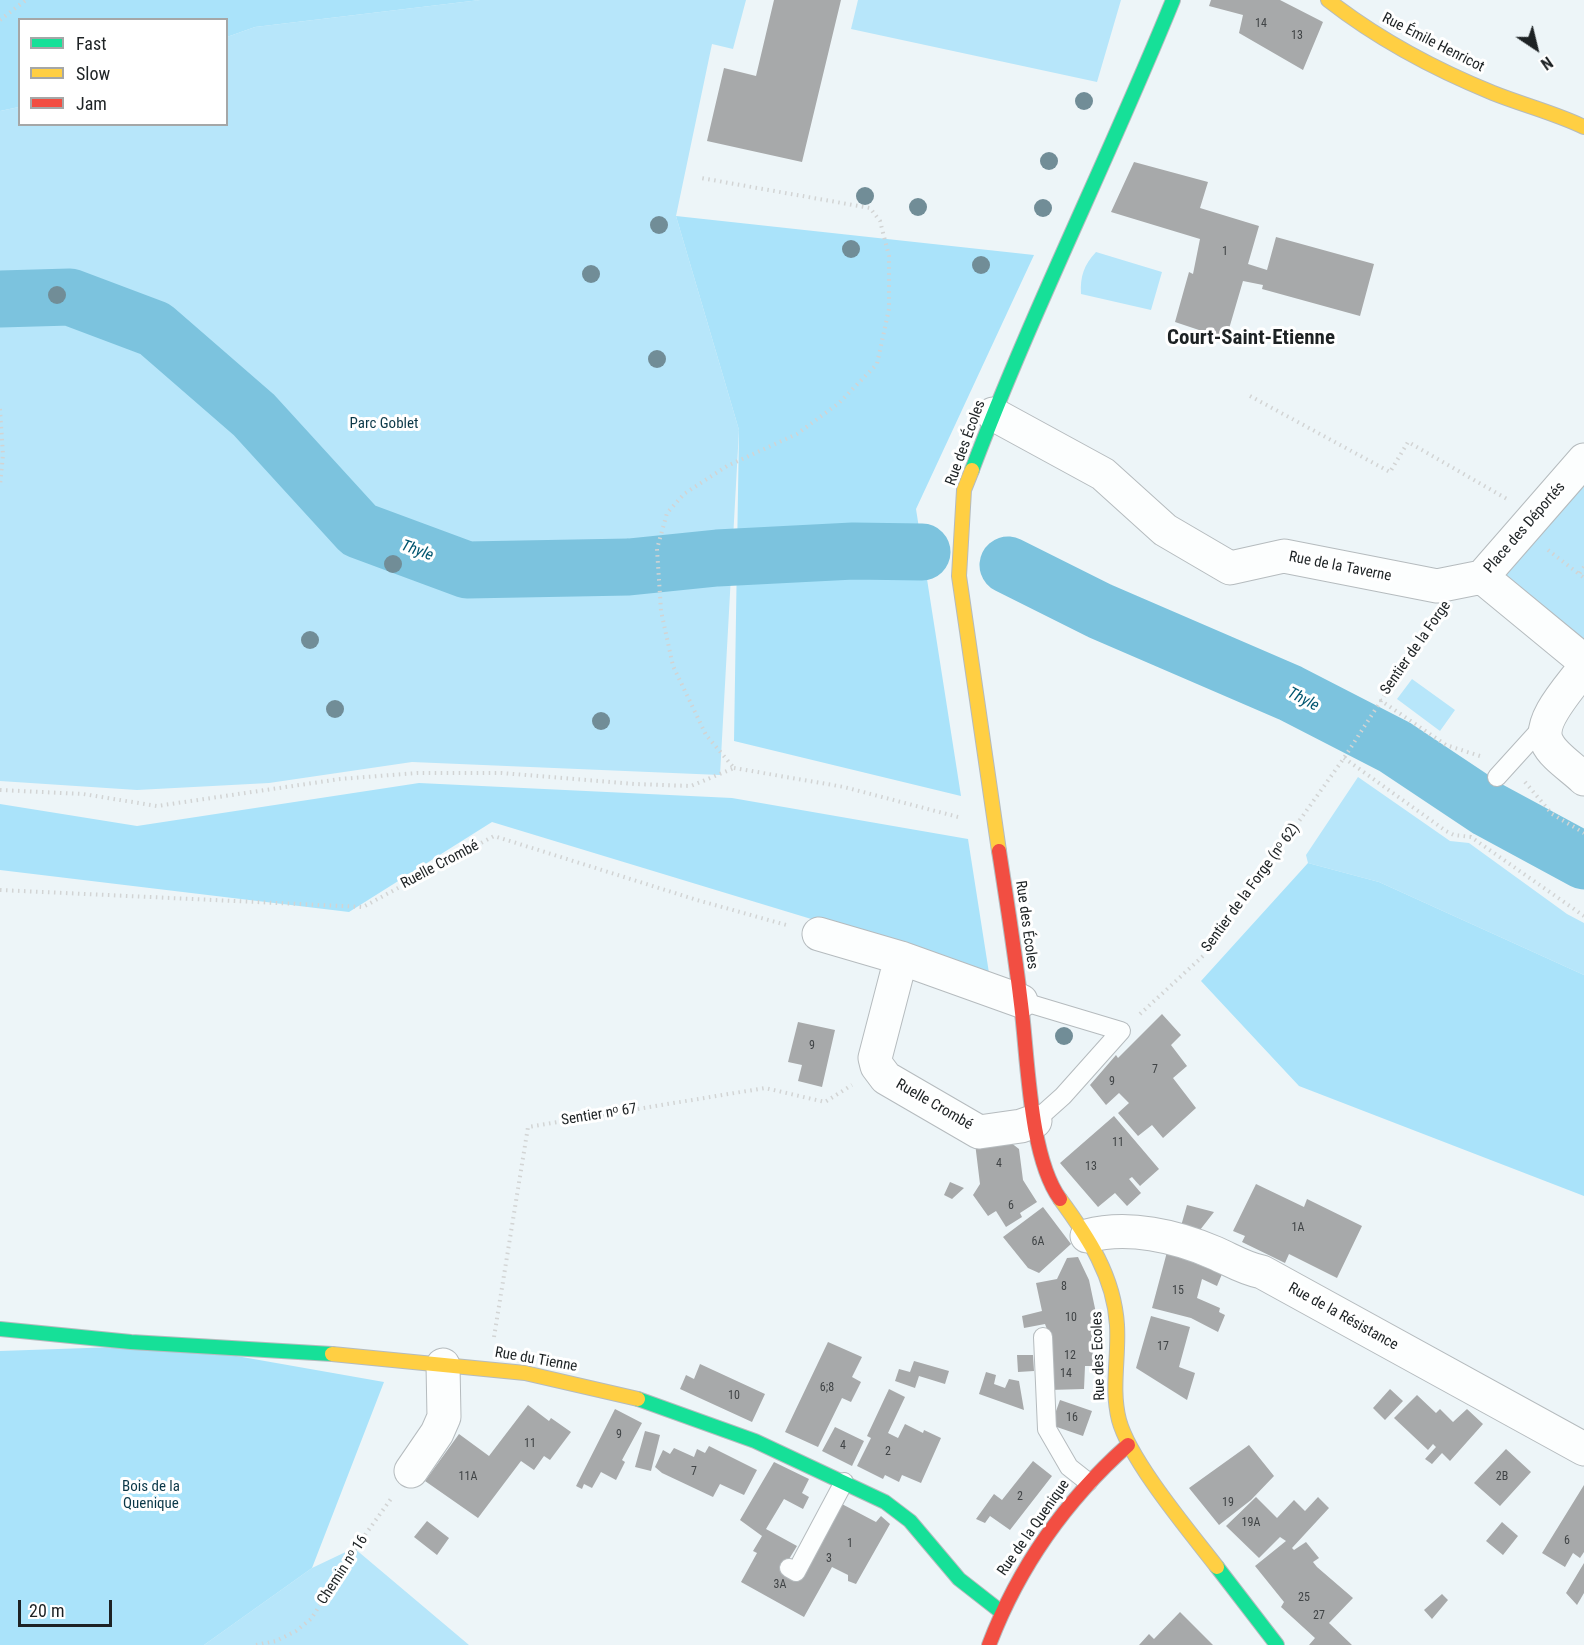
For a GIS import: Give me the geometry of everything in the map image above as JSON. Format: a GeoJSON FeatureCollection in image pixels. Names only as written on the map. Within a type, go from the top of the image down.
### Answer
{"type":"FeatureCollection","features":[{"type":"Feature","properties":{"kind":"street","name":"Rue des Écoles"},"geometry":{"type":"LineString","coordinates":[[1021,1001],[959,576],[964,490],[993,414],[1132,101],[1173,0]]}},
{"type":"Feature","properties":{"kind":"street","name":"Rue Émile Henricot"},"geometry":{"type":"LineString","coordinates":[[1333,4],[1380,37],[1414,55],[1493,93],[1584,127]]}},
{"type":"Feature","properties":{"kind":"street","name":"Rue de la Taverne"},"geometry":{"type":"LineString","coordinates":[[993,414],[1103,474],[1165,530],[1230,568],[1284,556],[1437,586],[1482,577]]}},
{"type":"Feature","properties":{"kind":"street","name":"Place des Déportés"},"geometry":{"type":"LineString","coordinates":[[1584,460],[1482,577],[1584,661]]}},
{"type":"Feature","properties":{"kind":"street"},"geometry":{"type":"LineString","coordinates":[[1584,668],[1546,723],[1544,733],[1547,742],[1584,778]]}},
{"type":"Feature","properties":{"kind":"street"},"geometry":{"type":"LineString","coordinates":[[819,934],[901,958],[1021,1001]]}},
{"type":"Feature","properties":{"kind":"street"},"geometry":{"type":"LineString","coordinates":[[879,1069],[875,1058],[901,958]]}},
{"type":"Feature","properties":{"kind":"street","name":"Rue des Ecoles"},"geometry":{"type":"LineString","coordinates":[[1021,1001],[1043,1169],[1051,1187],[1087,1236],[1106,1272],[1115,1309],[1116,1391],[1119,1420],[1128,1445],[1194,1538],[1277,1645]]}},
{"type":"Feature","properties":{"kind":"street","name":"Ruelle Crombé"},"geometry":{"type":"LineString","coordinates":[[879,1069],[886,1078],[979,1132],[1021,1126],[1035,1121]]}},
{"type":"Feature","properties":{"kind":"street","name":"Rue de la Résistance"},"geometry":{"type":"LineString","coordinates":[[1087,1236],[1103,1232],[1142,1232],[1214,1252],[1248,1270],[1262,1272],[1584,1449]]}},
{"type":"Feature","properties":{"kind":"street","name":"Rue du Tienne"},"geometry":{"type":"LineString","coordinates":[[0,1329],[81,1340],[324,1353],[526,1373],[627,1397],[767,1446],[896,1509],[955,1575],[1000,1611]]}},
{"type":"Feature","properties":{"kind":"street"},"geometry":{"type":"LineString","coordinates":[[411,1471],[437,1433],[444,1417],[443,1365]]}},
{"type":"Feature","properties":{"kind":"street","name":"Rue de la Quenique"},"geometry":{"type":"LineString","coordinates":[[989,1645],[1000,1611],[1024,1567],[1088,1482],[1128,1445]]}},
{"type":"Feature","properties":{"kind":"lane"},"geometry":{"type":"LineString","coordinates":[[1497,777],[1546,723]]}},
{"type":"Feature","properties":{"kind":"lane"},"geometry":{"type":"LineString","coordinates":[[1021,1001],[1121,1031],[1064,1096],[1035,1121]]}},
{"type":"Feature","properties":{"kind":"lane"},"geometry":{"type":"LineString","coordinates":[[1043,1337],[1047,1429],[1069,1467],[1088,1482]]}},
{"type":"Feature","properties":{"kind":"lane"},"geometry":{"type":"LineString","coordinates":[[789,1568],[796,1572],[844,1482]]}},
{"type":"Feature","properties":{"kind":"path"},"geometry":{"type":"LineString","coordinates":[[0,20],[26,0]]}},
{"type":"Feature","properties":{"kind":"path"},"geometry":{"type":"LineString","coordinates":[[700,178],[870,208],[880,221],[889,256],[889,309],[878,364],[839,403],[796,434],[727,466],[684,494],[667,513],[657,549],[661,611],[676,674],[706,735],[734,768]]}},
{"type":"Feature","properties":{"kind":"path"},"geometry":{"type":"LineString","coordinates":[[1250,396],[1390,472],[1408,442],[1516,504]]}},
{"type":"Feature","properties":{"kind":"path"},"geometry":{"type":"LineString","coordinates":[[0,409],[3,456],[0,485]]}},
{"type":"Feature","properties":{"kind":"path"},"geometry":{"type":"LineString","coordinates":[[1584,567],[1579,574],[1584,578]]}},
{"type":"Feature","properties":{"kind":"path","name":"Sentier de la Forge"},"geometry":{"type":"LineString","coordinates":[[1344,759],[1380,699],[1440,610]]}},
{"type":"Feature","properties":{"kind":"path"},"geometry":{"type":"LineString","coordinates":[[1344,759],[1446,831],[1471,837],[1584,916]]}},
{"type":"Feature","properties":{"kind":"path","name":"Sentier de la Forge (nᵒ 62)"},"geometry":{"type":"LineString","coordinates":[[1121,1031],[1203,956],[1344,759]]}},
{"type":"Feature","properties":{"kind":"path"},"geometry":{"type":"LineString","coordinates":[[0,790],[83,794],[157,806],[340,779],[417,773],[502,773],[691,786],[734,768],[844,787],[995,827]]}},
{"type":"Feature","properties":{"kind":"path","name":"Ruelle Crombé"},"geometry":{"type":"LineString","coordinates":[[0,890],[363,907],[494,836],[697,900],[819,934]]}},
{"type":"Feature","properties":{"kind":"path","name":"Sentier nᵒ 67"},"geometry":{"type":"LineString","coordinates":[[493,1346],[528,1127],[765,1088],[825,1102],[879,1069]]}},
{"type":"Feature","properties":{"kind":"path","name":"Chemin nᵒ 16"},"geometry":{"type":"LineString","coordinates":[[256,1645],[276,1641],[296,1631],[311,1619],[360,1542],[411,1471]]}},
{"type":"Feature","properties":{"kind":"green space"},"geometry":{"type":"Polygon","coordinates":[[[0,0],[480,0],[255,27],[228,37],[228,18],[18,18],[18,107],[0,111],[0,0]]]}},
{"type":"Feature","properties":{"kind":"green space","name":"Parc Goblet"},"geometry":{"type":"Polygon","coordinates":[[[480,0],[746,0],[733,49],[712,44],[676,216],[739,430],[720,775],[412,762],[269,783],[137,790],[0,781],[0,111],[18,107],[18,126],[228,126],[228,37],[255,27],[480,0]]]}},
{"type":"Feature","properties":{"kind":"green space"},"geometry":{"type":"Polygon","coordinates":[[[858,0],[1121,0],[1097,82],[851,29],[858,0]]]}},
{"type":"Feature","properties":{"kind":"green space"},"geometry":{"type":"Polygon","coordinates":[[[676,216],[1034,255],[916,509],[961,796],[734,741],[739,430],[676,216]]]}},
{"type":"Feature","properties":{"kind":"green space"},"geometry":{"type":"Polygon","coordinates":[[[1096,252],[1162,272],[1151,310],[1081,294],[1084,271],[1096,252]]]}},
{"type":"Feature","properties":{"kind":"green space"},"geometry":{"type":"Polygon","coordinates":[[[1584,460],[1584,661],[1482,577],[1584,460]]]}},
{"type":"Feature","properties":{"kind":"green space"},"geometry":{"type":"Polygon","coordinates":[[[1412,679],[1455,710],[1440,731],[1397,699],[1412,679]]]}},
{"type":"Feature","properties":{"kind":"green space"},"geometry":{"type":"Polygon","coordinates":[[[1358,777],[1450,841],[1469,843],[1567,914],[1584,923],[1584,975],[1379,882],[1308,863],[1306,855],[1358,777]]]}},
{"type":"Feature","properties":{"kind":"green space"},"geometry":{"type":"Polygon","coordinates":[[[419,783],[732,798],[968,839],[989,973],[492,822],[349,912],[0,870],[0,804],[137,826],[419,783]]]}},
{"type":"Feature","properties":{"kind":"green space"},"geometry":{"type":"Polygon","coordinates":[[[1308,863],[1379,882],[1584,975],[1584,1196],[1299,1086],[1201,981],[1308,863]]]}},
{"type":"Feature","properties":{"kind":"green space","name":"Bois de la Quenique"},"geometry":{"type":"Polygon","coordinates":[[[174,1345],[384,1382],[312,1568],[204,1645],[0,1645],[0,1351],[174,1345]]]}},
{"type":"Feature","properties":{"kind":"green space"},"geometry":{"type":"Polygon","coordinates":[[[354,1548],[469,1645],[204,1645],[312,1568],[354,1548]]]}},
{"type":"Feature","properties":{"kind":"building"},"geometry":{"type":"Polygon","coordinates":[[[774,0],[841,0],[802,162],[707,141],[724,68],[756,76],[774,0]]]}},
{"type":"Feature","properties":{"kind":"building"},"geometry":{"type":"Polygon","coordinates":[[[1211,0],[1280,0],[1323,22],[1303,70],[1239,33],[1243,15],[1209,6],[1211,0]]]}},
{"type":"Feature","properties":{"kind":"building"},"geometry":{"type":"Polygon","coordinates":[[[1134,162],[1208,182],[1200,208],[1259,226],[1248,264],[1267,270],[1276,237],[1374,264],[1360,316],[1262,289],[1263,285],[1243,281],[1226,339],[1175,322],[1189,272],[1193,274],[1200,239],[1111,212],[1134,162]]]}},
{"type":"Feature","properties":{"kind":"building"},"geometry":{"type":"Polygon","coordinates":[[[1162,1014],[1181,1035],[1171,1045],[1187,1066],[1173,1078],[1196,1108],[1163,1138],[1152,1125],[1138,1136],[1118,1113],[1129,1103],[1119,1093],[1106,1105],[1090,1085],[1116,1055],[1118,1058],[1162,1014]]]}},
{"type":"Feature","properties":{"kind":"building"},"geometry":{"type":"Polygon","coordinates":[[[798,1022],[835,1030],[822,1087],[798,1081],[802,1065],[788,1062],[798,1022]]]}},
{"type":"Feature","properties":{"kind":"building"},"geometry":{"type":"Polygon","coordinates":[[[1114,1116],[1159,1169],[1140,1186],[1132,1177],[1129,1179],[1141,1193],[1127,1206],[1115,1193],[1098,1207],[1060,1163],[1114,1116]]]}},
{"type":"Feature","properties":{"kind":"building"},"geometry":{"type":"Polygon","coordinates":[[[1010,1142],[1019,1149],[1023,1180],[1037,1202],[1020,1213],[1022,1217],[1006,1227],[996,1211],[988,1216],[973,1195],[980,1184],[975,1143],[1010,1142]]]}},
{"type":"Feature","properties":{"kind":"building"},"geometry":{"type":"Polygon","coordinates":[[[950,1182],[964,1188],[952,1199],[944,1195],[950,1182]]]}},
{"type":"Feature","properties":{"kind":"building"},"geometry":{"type":"Polygon","coordinates":[[[1256,1184],[1304,1207],[1307,1199],[1362,1226],[1337,1278],[1289,1254],[1285,1263],[1242,1242],[1245,1236],[1233,1231],[1256,1184]]]}},
{"type":"Feature","properties":{"kind":"building"},"geometry":{"type":"Polygon","coordinates":[[[1187,1205],[1214,1212],[1200,1230],[1181,1226],[1187,1205]]]}},
{"type":"Feature","properties":{"kind":"building"},"geometry":{"type":"Polygon","coordinates":[[[1043,1207],[1071,1244],[1039,1273],[1028,1268],[1003,1237],[1043,1207]]]}},
{"type":"Feature","properties":{"kind":"building"},"geometry":{"type":"Polygon","coordinates":[[[1167,1252],[1222,1274],[1217,1286],[1202,1279],[1197,1298],[1220,1308],[1219,1312],[1225,1315],[1218,1332],[1191,1318],[1152,1308],[1167,1252]]]}},
{"type":"Feature","properties":{"kind":"building"},"geometry":{"type":"Polygon","coordinates":[[[1078,1257],[1089,1280],[1100,1332],[1092,1332],[1093,1366],[1085,1366],[1084,1389],[1049,1390],[1048,1332],[1045,1324],[1024,1328],[1022,1316],[1042,1311],[1036,1283],[1057,1279],[1067,1258],[1078,1257]]]}},
{"type":"Feature","properties":{"kind":"building"},"geometry":{"type":"Polygon","coordinates":[[[1151,1316],[1190,1327],[1179,1367],[1195,1373],[1187,1400],[1136,1368],[1151,1316]]]}},
{"type":"Feature","properties":{"kind":"building"},"geometry":{"type":"Polygon","coordinates":[[[828,1342],[862,1357],[852,1377],[861,1382],[851,1402],[842,1398],[818,1447],[785,1432],[828,1342]]]}},
{"type":"Feature","properties":{"kind":"building"},"geometry":{"type":"Polygon","coordinates":[[[1017,1355],[1033,1355],[1034,1371],[1018,1372],[1017,1355]]]}},
{"type":"Feature","properties":{"kind":"building"},"geometry":{"type":"Polygon","coordinates":[[[914,1361],[949,1371],[945,1384],[919,1376],[915,1388],[895,1381],[899,1369],[910,1372],[914,1361]]]}},
{"type":"Feature","properties":{"kind":"building"},"geometry":{"type":"Polygon","coordinates":[[[700,1364],[765,1394],[752,1422],[680,1389],[686,1375],[694,1379],[700,1364]]]}},
{"type":"Feature","properties":{"kind":"building"},"geometry":{"type":"Polygon","coordinates":[[[986,1372],[996,1375],[994,1384],[1005,1388],[1009,1379],[1019,1381],[1024,1410],[979,1394],[986,1372]]]}},
{"type":"Feature","properties":{"kind":"building"},"geometry":{"type":"Polygon","coordinates":[[[889,1389],[905,1397],[888,1433],[898,1438],[905,1424],[923,1433],[924,1430],[941,1438],[921,1483],[902,1475],[899,1482],[885,1475],[883,1479],[857,1466],[871,1438],[867,1436],[889,1389]]]}},
{"type":"Feature","properties":{"kind":"building"},"geometry":{"type":"Polygon","coordinates":[[[1390,1389],[1403,1401],[1385,1420],[1373,1408],[1390,1389]]]}},
{"type":"Feature","properties":{"kind":"building"},"geometry":{"type":"Polygon","coordinates":[[[1417,1395],[1436,1413],[1440,1409],[1453,1422],[1467,1409],[1483,1424],[1450,1461],[1442,1453],[1432,1464],[1425,1459],[1436,1447],[1433,1444],[1428,1450],[1394,1418],[1417,1395]]]}},
{"type":"Feature","properties":{"kind":"building"},"geometry":{"type":"Polygon","coordinates":[[[1060,1400],[1092,1411],[1083,1436],[1051,1425],[1060,1400]]]}},
{"type":"Feature","properties":{"kind":"building"},"geometry":{"type":"Polygon","coordinates":[[[528,1405],[549,1421],[551,1418],[571,1432],[550,1460],[544,1456],[534,1470],[521,1461],[478,1518],[425,1481],[459,1434],[489,1456],[528,1405]]]}},
{"type":"Feature","properties":{"kind":"building"},"geometry":{"type":"Polygon","coordinates":[[[615,1409],[642,1423],[622,1460],[625,1462],[616,1480],[601,1472],[592,1488],[584,1484],[582,1489],[576,1486],[615,1409]]]}},
{"type":"Feature","properties":{"kind":"building"},"geometry":{"type":"Polygon","coordinates":[[[835,1427],[864,1441],[852,1466],[822,1451],[835,1427]]]}},
{"type":"Feature","properties":{"kind":"building"},"geometry":{"type":"Polygon","coordinates":[[[645,1431],[660,1435],[651,1471],[635,1467],[645,1431]]]}},
{"type":"Feature","properties":{"kind":"building"},"geometry":{"type":"Polygon","coordinates":[[[1249,1445],[1274,1476],[1251,1500],[1219,1525],[1189,1488],[1249,1445]]]}},
{"type":"Feature","properties":{"kind":"building"},"geometry":{"type":"Polygon","coordinates":[[[709,1446],[757,1470],[744,1495],[720,1484],[713,1497],[662,1473],[655,1467],[663,1450],[670,1454],[674,1448],[694,1457],[697,1449],[705,1453],[709,1446]]]}},
{"type":"Feature","properties":{"kind":"building"},"geometry":{"type":"Polygon","coordinates":[[[1506,1449],[1531,1472],[1500,1506],[1474,1483],[1506,1449]]]}},
{"type":"Feature","properties":{"kind":"building"},"geometry":{"type":"Polygon","coordinates":[[[1033,1461],[1052,1476],[1010,1530],[990,1516],[985,1523],[976,1519],[994,1494],[1002,1500],[1033,1461]]]}},
{"type":"Feature","properties":{"kind":"building"},"geometry":{"type":"Polygon","coordinates":[[[774,1462],[809,1479],[802,1493],[809,1497],[803,1509],[784,1499],[766,1529],[797,1546],[783,1569],[798,1577],[840,1503],[876,1522],[881,1516],[890,1524],[856,1584],[848,1581],[848,1575],[832,1567],[804,1617],[741,1582],[757,1553],[753,1551],[762,1536],[740,1520],[774,1462]]]}},
{"type":"Feature","properties":{"kind":"building"},"geometry":{"type":"Polygon","coordinates":[[[1584,1485],[1584,1552],[1580,1558],[1573,1553],[1565,1567],[1542,1553],[1584,1485]]]}},
{"type":"Feature","properties":{"kind":"building"},"geometry":{"type":"Polygon","coordinates":[[[1256,1497],[1277,1518],[1294,1500],[1305,1511],[1318,1497],[1329,1508],[1292,1548],[1294,1550],[1306,1542],[1319,1558],[1313,1562],[1317,1567],[1353,1598],[1329,1623],[1352,1645],[1309,1645],[1315,1638],[1281,1607],[1284,1602],[1255,1566],[1286,1541],[1280,1537],[1259,1558],[1226,1526],[1256,1497]]]}},
{"type":"Feature","properties":{"kind":"building"},"geometry":{"type":"Polygon","coordinates":[[[427,1521],[449,1538],[437,1555],[414,1537],[427,1521]]]}},
{"type":"Feature","properties":{"kind":"building"},"geometry":{"type":"Polygon","coordinates":[[[1502,1522],[1518,1536],[1503,1555],[1486,1541],[1502,1522]]]}},
{"type":"Feature","properties":{"kind":"building"},"geometry":{"type":"Polygon","coordinates":[[[1584,1563],[1584,1593],[1577,1605],[1566,1593],[1584,1563]]]}},
{"type":"Feature","properties":{"kind":"building"},"geometry":{"type":"Polygon","coordinates":[[[1442,1594],[1448,1600],[1432,1619],[1424,1610],[1442,1594]]]}},
{"type":"Feature","properties":{"kind":"building"},"geometry":{"type":"Polygon","coordinates":[[[1180,1612],[1213,1645],[1139,1645],[1149,1634],[1154,1639],[1180,1612]]]}},
{"type":"Feature","properties":{"kind":"waterway","name":"Thyle"},"geometry":{"type":"LineString","coordinates":[[0,299],[70,297],[155,329],[254,415],[359,530],[467,570],[629,567],[717,558],[853,551],[922,552]]}},
{"type":"Feature","properties":{"kind":"waterway","name":"Thyle"},"geometry":{"type":"LineString","coordinates":[[1008,565],[1100,611],[1290,693],[1395,747],[1488,809],[1584,861]]}},
{"type":"Feature","properties":{"kind":"traffic: fast"},"geometry":{"type":"LineString","coordinates":[[972,470],[1045,293],[1173,0]]}},
{"type":"Feature","properties":{"kind":"traffic: fast"},"geometry":{"type":"LineString","coordinates":[[0,1329],[131,1342],[332,1354]]}},
{"type":"Feature","properties":{"kind":"traffic: fast"},"geometry":{"type":"LineString","coordinates":[[638,1399],[755,1441],[885,1502],[910,1521],[959,1579],[1000,1611]]}},
{"type":"Feature","properties":{"kind":"traffic: fast"},"geometry":{"type":"LineString","coordinates":[[1217,1567],[1277,1645]]}},
{"type":"Feature","properties":{"kind":"traffic: slow"},"geometry":{"type":"LineString","coordinates":[[1328,0],[1367,28],[1449,74],[1584,127]]}},
{"type":"Feature","properties":{"kind":"traffic: slow"},"geometry":{"type":"LineString","coordinates":[[972,470],[964,490],[959,576],[999,851]]}},
{"type":"Feature","properties":{"kind":"traffic: slow"},"geometry":{"type":"LineString","coordinates":[[1060,1199],[1090,1243],[1111,1290],[1117,1325],[1115,1385],[1117,1408],[1125,1437],[1162,1496],[1217,1567]]}},
{"type":"Feature","properties":{"kind":"traffic: slow"},"geometry":{"type":"LineString","coordinates":[[332,1354],[525,1373],[638,1399]]}},
{"type":"Feature","properties":{"kind":"traffic: jam"},"geometry":{"type":"LineString","coordinates":[[999,851],[1016,966],[1036,1133],[1042,1158],[1060,1199]]}},
{"type":"Feature","properties":{"kind":"traffic: jam"},"geometry":{"type":"LineString","coordinates":[[989,1645],[1015,1588],[1046,1536],[1084,1489],[1128,1445]]}},
{"type":"Feature","properties":{"kind":"district","name":"Court-Saint-Etienne"},"geometry":{"type":"Point","coordinates":[1251,339]}}]}
